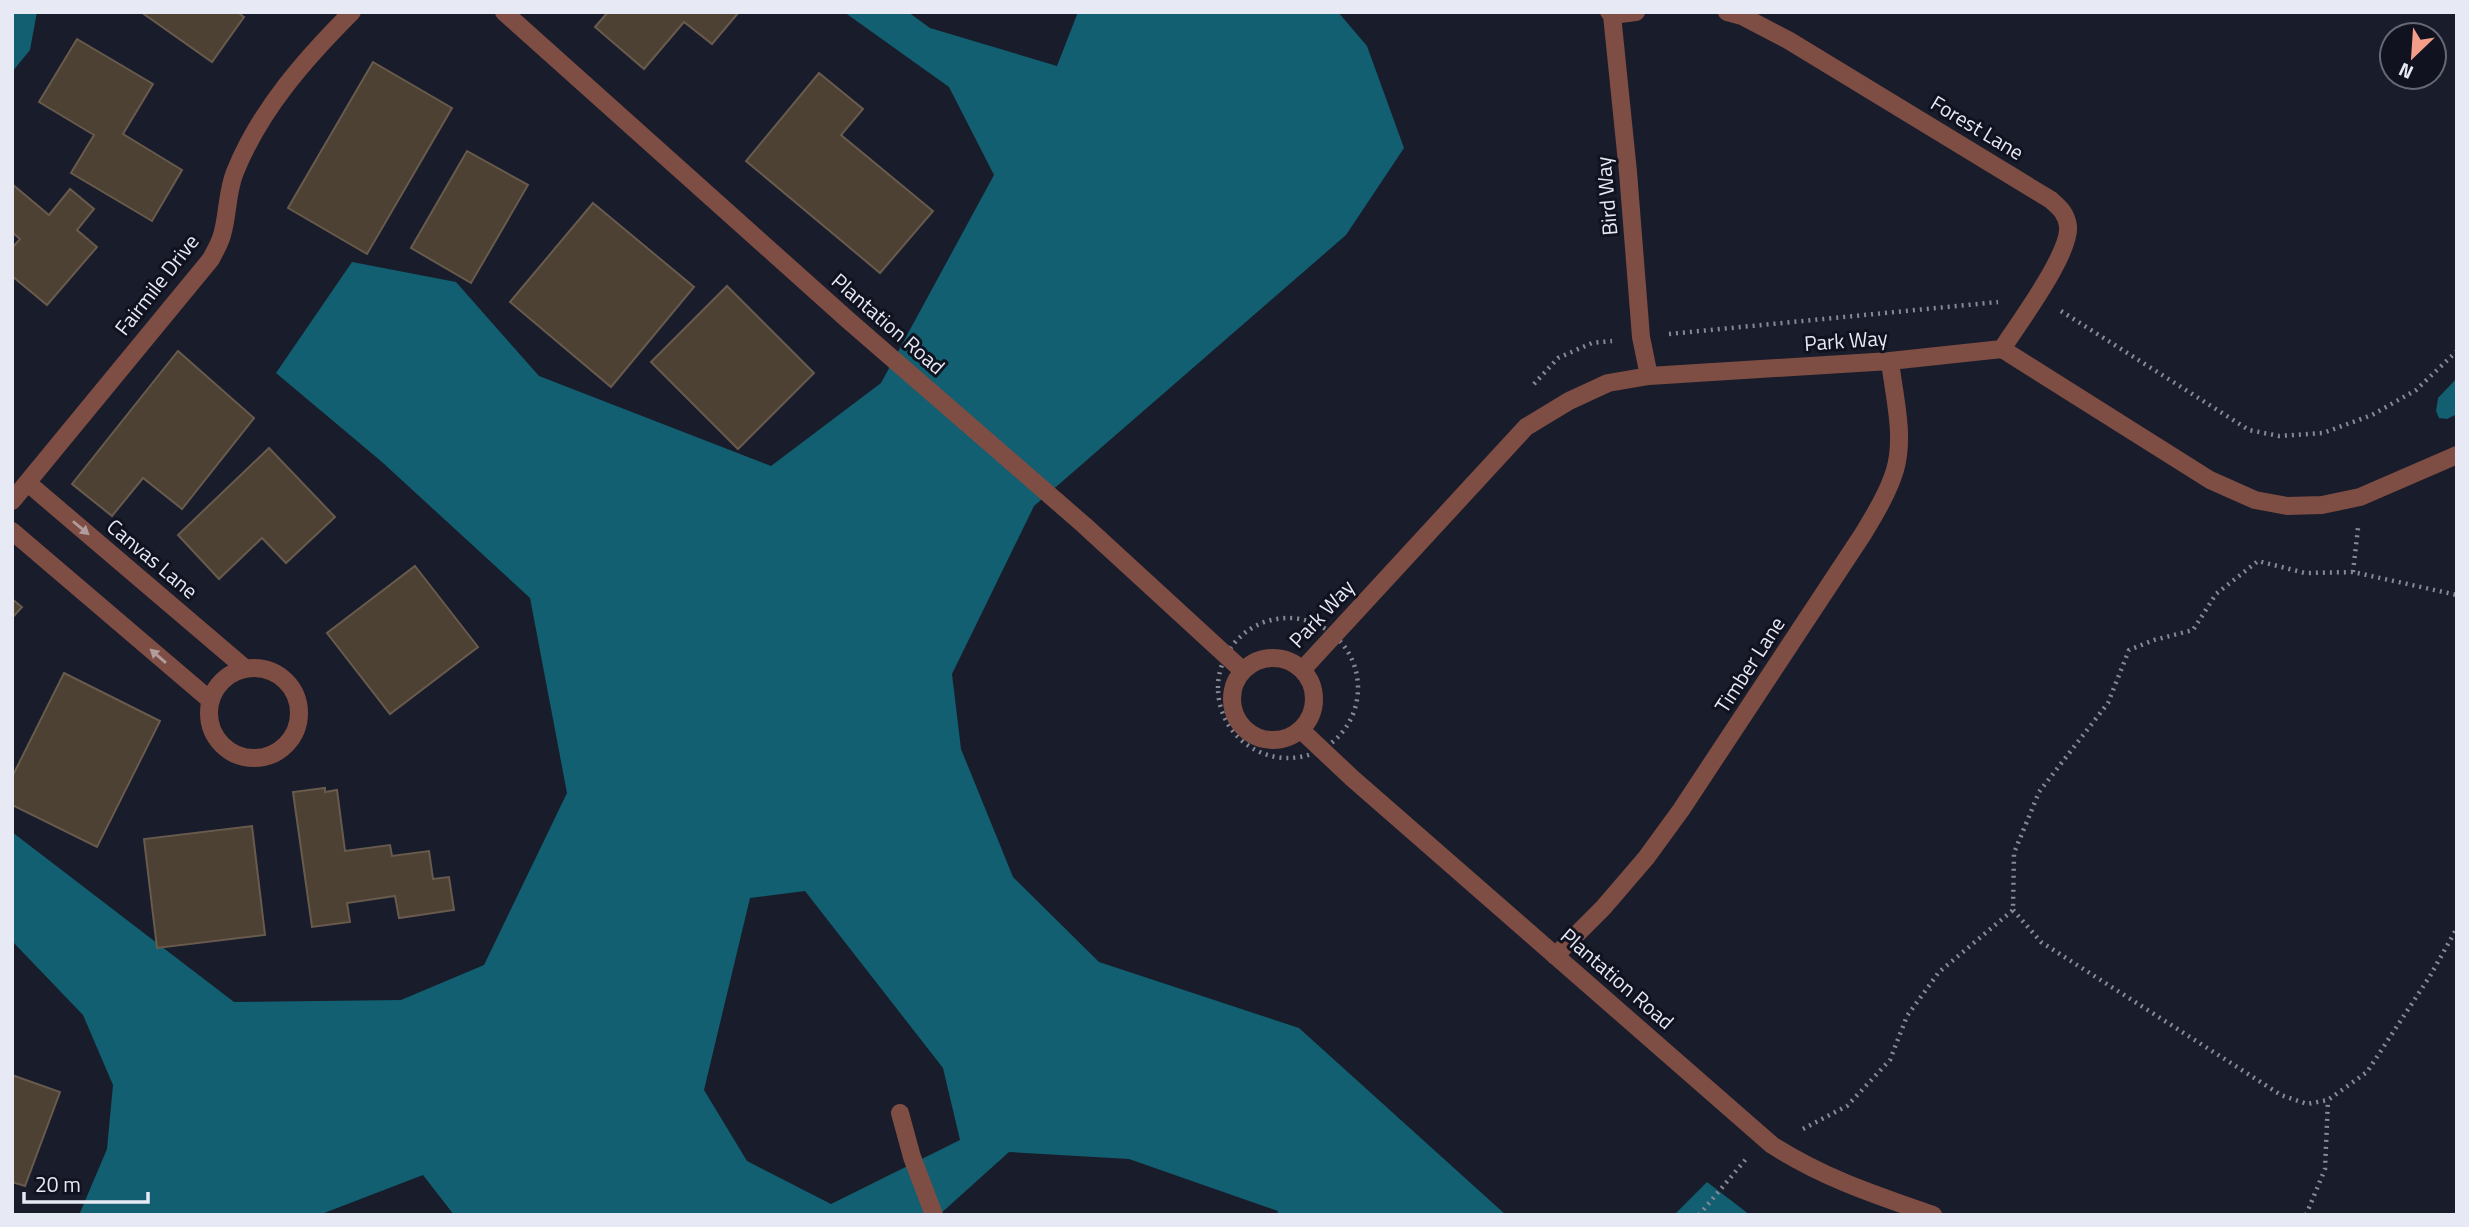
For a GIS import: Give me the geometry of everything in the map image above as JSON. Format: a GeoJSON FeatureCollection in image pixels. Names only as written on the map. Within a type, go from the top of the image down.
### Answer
{"type":"FeatureCollection","features":[{"type":"Feature","properties":{"kind":"street","name":"Fairmile Drive"},"geometry":{"type":"LineString","coordinates":[[12,501],[29,484],[211,259],[222,236],[233,175],[250,139],[291,78],[314,50],[352,12]]}},
{"type":"Feature","properties":{"kind":"street","name":"Plantation Road"},"geometry":{"type":"LineString","coordinates":[[504,12],[848,320],[1084,525],[1242,670]]}},
{"type":"Feature","properties":{"kind":"street"},"geometry":{"type":"LineString","coordinates":[[1611,14],[1636,12]]}},
{"type":"Feature","properties":{"kind":"street","name":"Forest Lane"},"geometry":{"type":"LineString","coordinates":[[1727,12],[1742,16],[1788,40],[2051,200],[2065,212],[2068,229],[2057,262],[2002,349]]}},
{"type":"Feature","properties":{"kind":"street","name":"Bird Way"},"geometry":{"type":"LineString","coordinates":[[1611,14],[1628,172],[1641,337],[1648,376]]}},
{"type":"Feature","properties":{"kind":"street"},"geometry":{"type":"LineString","coordinates":[[2002,349],[2210,480],[2255,500],[2287,506],[2322,505],[2360,497],[2457,455]]}},
{"type":"Feature","properties":{"kind":"street","name":"Park Way"},"geometry":{"type":"LineString","coordinates":[[1303,669],[1526,427],[1569,401],[1608,383],[1648,376],[1890,362],[2002,349]]}},
{"type":"Feature","properties":{"kind":"street","name":"Timber Lane"},"geometry":{"type":"LineString","coordinates":[[1555,956],[1603,908],[1646,858],[1681,810],[1863,534],[1895,469],[1899,433],[1890,362]]}},
{"type":"Feature","properties":{"kind":"street","name":"Canvas Lane"},"geometry":{"type":"LineString","coordinates":[[29,484],[246,668]]}},
{"type":"Feature","properties":{"kind":"street"},"geometry":{"type":"LineString","coordinates":[[12,531],[210,701]]}},
{"type":"Feature","properties":{"kind":"street"},"geometry":{"type":"LineString","coordinates":[[1283,657],[1303,669],[1312,683],[1315,700],[1311,717],[1301,730],[1287,738],[1272,740],[1256,737],[1243,728],[1234,714],[1231,699],[1233,684],[1242,670],[1260,658],[1283,657]]}},
{"type":"Feature","properties":{"kind":"street"},"geometry":{"type":"LineString","coordinates":[[246,668],[262,668],[289,684],[296,697],[299,712],[297,728],[289,742],[278,752],[247,758],[221,744],[212,731],[210,701],[218,686],[232,674],[246,668]]}},
{"type":"Feature","properties":{"kind":"street","name":"Plantation Road"},"geometry":{"type":"LineString","coordinates":[[1301,730],[1772,1145],[1807,1167],[1845,1185],[1933,1215]]}},
{"type":"Feature","properties":{"kind":"street"},"geometry":{"type":"LineString","coordinates":[[900,1113],[912,1157],[934,1215]]}},
{"type":"Feature","properties":{"kind":"path"},"geometry":{"type":"LineString","coordinates":[[2353,572],[2360,497]]}},
{"type":"Feature","properties":{"kind":"path"},"geometry":{"type":"LineString","coordinates":[[2457,595],[2353,572],[2305,573],[2258,561],[2216,594],[2193,630],[2129,650],[2108,703],[2039,792],[2014,853],[2013,909],[2040,942],[2281,1095],[2306,1104],[2328,1100],[2367,1072],[2430,976],[2457,928]]}},
{"type":"Feature","properties":{"kind":"path"},"geometry":{"type":"LineString","coordinates":[[1772,1145],[1847,1106],[1890,1060],[1907,1016],[1940,972],[2013,909]]}},
{"type":"Feature","properties":{"kind":"path"},"geometry":{"type":"LineString","coordinates":[[2306,1215],[2325,1169],[2328,1100]]}},
{"type":"Feature","properties":{"kind":"path"},"geometry":{"type":"LineString","coordinates":[[1699,1215],[1749,1156]]}},
{"type":"Feature","properties":{"kind":"water"},"geometry":{"type":"Polygon","coordinates":[[[12,12],[37,12],[30,50],[12,72],[12,12]]]}},
{"type":"Feature","properties":{"kind":"water"},"geometry":{"type":"Polygon","coordinates":[[[844,12],[908,12],[930,28],[1057,66],[1078,12],[1338,12],[1367,46],[1404,148],[1346,235],[1034,506],[952,674],[961,749],[1013,877],[1099,962],[1299,1028],[1506,1215],[1277,1215],[1278,1211],[1129,1159],[1009,1152],[939,1215],[454,1215],[423,1175],[319,1215],[79,1215],[107,1149],[113,1085],[83,1015],[12,941],[12,832],[234,1002],[401,1000],[484,965],[567,793],[530,598],[382,462],[276,373],[352,262],[456,282],[539,376],[771,466],[881,383],[994,175],[949,87],[844,12]],[[805,891],[750,898],[704,1090],[747,1161],[831,1204],[960,1140],[943,1068],[805,891]]]}},
{"type":"Feature","properties":{"kind":"water"},"geometry":{"type":"Polygon","coordinates":[[[2457,378],[2457,414],[2447,419],[2439,418],[2436,411],[2438,398],[2457,378]]]}},
{"type":"Feature","properties":{"kind":"water"},"geometry":{"type":"Polygon","coordinates":[[[1707,1182],[1750,1215],[1674,1215],[1707,1182]]]}},
{"type":"Feature","properties":{"kind":"building"},"geometry":{"type":"Polygon","coordinates":[[[141,12],[237,12],[244,17],[212,62],[141,12]]]}},
{"type":"Feature","properties":{"kind":"building"},"geometry":{"type":"Polygon","coordinates":[[[608,12],[739,12],[712,44],[684,22],[644,69],[595,27],[608,12]]]}},
{"type":"Feature","properties":{"kind":"building"},"geometry":{"type":"Polygon","coordinates":[[[77,39],[153,84],[123,134],[182,170],[152,221],[71,173],[94,135],[39,102],[77,39]]]}},
{"type":"Feature","properties":{"kind":"building"},"geometry":{"type":"Polygon","coordinates":[[[373,62],[452,108],[367,254],[288,208],[373,62]]]}},
{"type":"Feature","properties":{"kind":"building"},"geometry":{"type":"Polygon","coordinates":[[[819,73],[863,109],[841,135],[933,211],[880,273],[746,161],[819,73]]]}},
{"type":"Feature","properties":{"kind":"building"},"geometry":{"type":"Polygon","coordinates":[[[467,151],[528,185],[471,283],[411,248],[467,151]]]}},
{"type":"Feature","properties":{"kind":"building"},"geometry":{"type":"Polygon","coordinates":[[[12,184],[49,215],[70,189],[94,209],[77,230],[97,247],[47,305],[12,276],[12,248],[20,239],[12,232],[12,184]]]}},
{"type":"Feature","properties":{"kind":"building"},"geometry":{"type":"Polygon","coordinates":[[[593,203],[694,287],[611,387],[510,302],[593,203]]]}},
{"type":"Feature","properties":{"kind":"building"},"geometry":{"type":"Polygon","coordinates":[[[727,286],[814,373],[738,449],[651,362],[727,286]]]}},
{"type":"Feature","properties":{"kind":"building"},"geometry":{"type":"Polygon","coordinates":[[[178,351],[254,418],[182,509],[143,478],[112,516],[72,484],[178,351]]]}},
{"type":"Feature","properties":{"kind":"building"},"geometry":{"type":"Polygon","coordinates":[[[269,448],[335,517],[286,563],[262,538],[219,579],[178,535],[269,448]]]}},
{"type":"Feature","properties":{"kind":"building"},"geometry":{"type":"Polygon","coordinates":[[[415,566],[478,647],[390,714],[327,633],[415,566]]]}},
{"type":"Feature","properties":{"kind":"building"},"geometry":{"type":"Polygon","coordinates":[[[12,599],[22,607],[12,618],[12,599]]]}},
{"type":"Feature","properties":{"kind":"building"},"geometry":{"type":"Polygon","coordinates":[[[64,673],[160,721],[97,847],[12,805],[12,777],[64,673]]]}},
{"type":"Feature","properties":{"kind":"building"},"geometry":{"type":"Polygon","coordinates":[[[325,788],[325,792],[337,790],[345,851],[390,845],[392,856],[429,851],[433,879],[449,877],[454,910],[399,918],[395,896],[347,903],[350,922],[312,927],[293,792],[325,788]]]}},
{"type":"Feature","properties":{"kind":"building"},"geometry":{"type":"Polygon","coordinates":[[[252,826],[265,935],[157,948],[144,839],[252,826]]]}},
{"type":"Feature","properties":{"kind":"building"},"geometry":{"type":"Polygon","coordinates":[[[12,1075],[60,1092],[25,1186],[12,1182],[12,1075]]]}}]}
